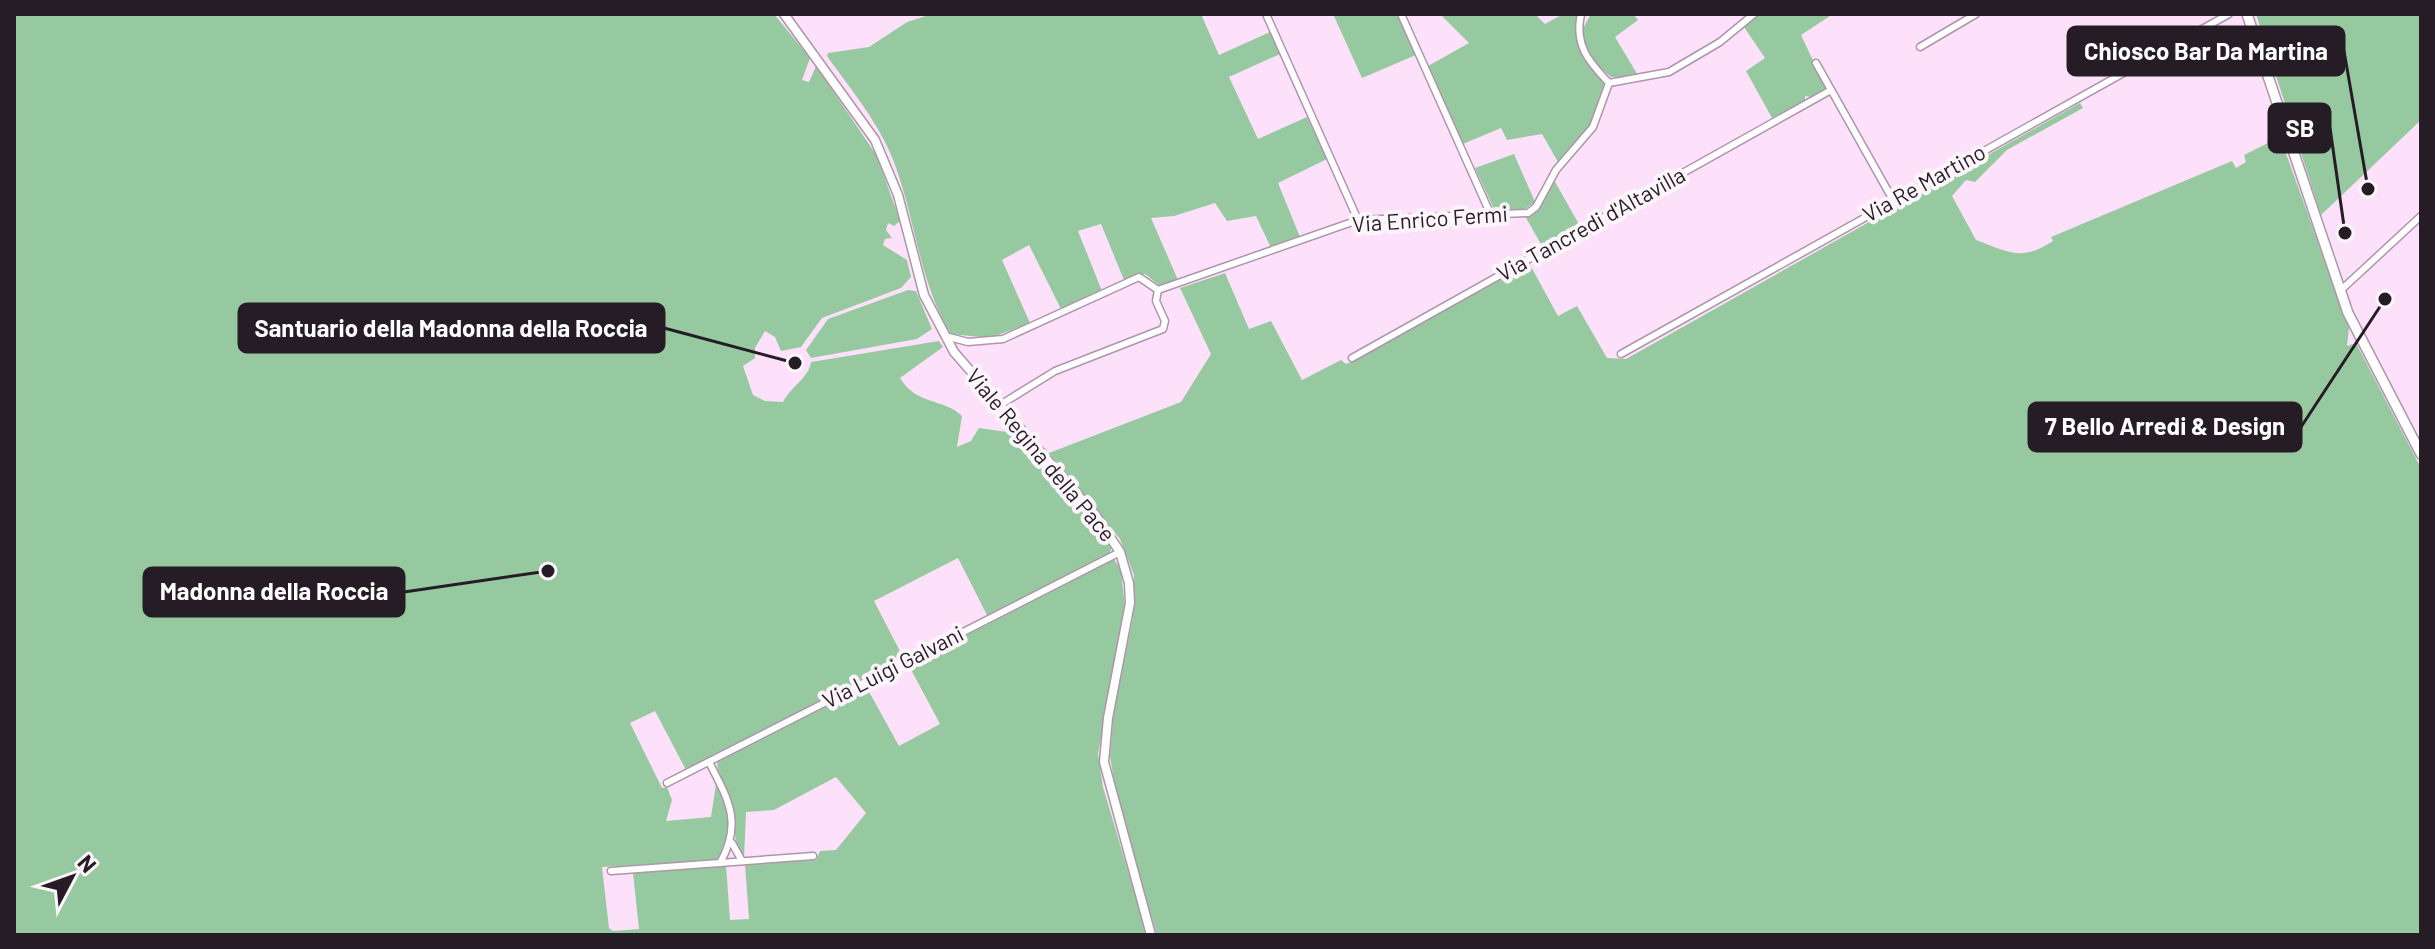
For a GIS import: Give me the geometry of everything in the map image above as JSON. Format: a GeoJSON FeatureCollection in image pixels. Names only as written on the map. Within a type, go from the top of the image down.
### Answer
{"type":"FeatureCollection","features":[{"type":"Feature","properties":{"kind":"main road"},"geometry":{"type":"LineString","coordinates":[[2247,14],[2340,291],[2420,452]]}},
{"type":"Feature","properties":{"kind":"street","name":"Viale Regina della Pace"},"geometry":{"type":"LineString","coordinates":[[784,14],[879,147],[898,195],[920,283],[945,336],[1096,516],[1120,552],[1129,583],[1130,603],[1108,718],[1104,762],[1151,935]]}},
{"type":"Feature","properties":{"kind":"street"},"geometry":{"type":"LineString","coordinates":[[1266,14],[1358,220]]}},
{"type":"Feature","properties":{"kind":"street"},"geometry":{"type":"LineString","coordinates":[[1401,14],[1490,213]]}},
{"type":"Feature","properties":{"kind":"street"},"geometry":{"type":"LineString","coordinates":[[1581,14],[1579,27],[1584,57],[1609,83],[1669,72],[1720,42],[1754,14]]}},
{"type":"Feature","properties":{"kind":"street"},"geometry":{"type":"LineString","coordinates":[[1920,47],[1976,14]]}},
{"type":"Feature","properties":{"kind":"street","name":"Via Re Martino"},"geometry":{"type":"LineString","coordinates":[[1621,354],[2229,14]]}},
{"type":"Feature","properties":{"kind":"street"},"geometry":{"type":"LineString","coordinates":[[1816,63],[1893,200]]}},
{"type":"Feature","properties":{"kind":"street","name":"Via Enrico Fermi"},"geometry":{"type":"LineString","coordinates":[[945,336],[968,342],[1003,339],[1139,277],[1158,290],[1358,220],[1528,213],[1536,207],[1556,170],[1600,115],[1609,83]]}},
{"type":"Feature","properties":{"kind":"street","name":"Via Tancredi d'Altavilla"},"geometry":{"type":"LineString","coordinates":[[1352,358],[1831,90]]}},
{"type":"Feature","properties":{"kind":"street"},"geometry":{"type":"LineString","coordinates":[[2340,291],[2421,216]]}},
{"type":"Feature","properties":{"kind":"street"},"geometry":{"type":"LineString","coordinates":[[1000,405],[1055,371],[1163,329],[1165,321],[1156,301],[1158,290]]}},
{"type":"Feature","properties":{"kind":"street","name":"Via Luigi Galvani"},"geometry":{"type":"LineString","coordinates":[[667,783],[1120,552]]}},
{"type":"Feature","properties":{"kind":"street"},"geometry":{"type":"LineString","coordinates":[[709,762],[726,796],[732,821],[732,843],[742,861]]}},
{"type":"Feature","properties":{"kind":"street"},"geometry":{"type":"LineString","coordinates":[[720,863],[732,843]]}},
{"type":"Feature","properties":{"kind":"street"},"geometry":{"type":"LineString","coordinates":[[611,871],[813,856]]}},
{"type":"Feature","properties":{"kind":"green space"},"geometry":{"type":"Polygon","coordinates":[[[14,14],[774,14],[810,58],[802,80],[809,82],[816,66],[877,156],[900,221],[894,226],[888,223],[886,230],[892,238],[885,239],[883,245],[907,260],[911,277],[901,288],[822,318],[801,347],[781,351],[775,337],[765,331],[755,348],[755,358],[743,366],[753,395],[765,401],[783,402],[811,362],[939,341],[943,347],[900,378],[922,398],[947,406],[962,416],[957,447],[971,441],[979,428],[1014,433],[1112,546],[1110,553],[987,615],[958,558],[874,601],[903,657],[686,770],[655,711],[630,723],[662,788],[667,787],[672,800],[666,821],[711,817],[716,784],[728,813],[729,831],[718,860],[602,867],[609,928],[613,931],[639,929],[633,873],[726,865],[730,920],[749,919],[745,865],[816,860],[820,851],[836,850],[866,813],[836,777],[774,810],[746,812],[744,858],[737,846],[733,808],[718,772],[718,759],[862,686],[867,688],[899,746],[940,724],[908,664],[1114,559],[1121,570],[1125,608],[1098,754],[1103,787],[1147,935],[14,935],[14,14]]]}},
{"type":"Feature","properties":{"kind":"green space"},"geometry":{"type":"Polygon","coordinates":[[[932,14],[1201,14],[1219,55],[1270,32],[1280,54],[1229,77],[1258,139],[1307,117],[1327,159],[1278,183],[1300,237],[1271,248],[1256,216],[1227,221],[1215,203],[1174,216],[1151,218],[1178,280],[1159,285],[1145,274],[1124,280],[1101,224],[1078,231],[1102,291],[1061,309],[1029,245],[1002,260],[1030,323],[990,338],[951,334],[932,294],[889,150],[865,108],[827,56],[828,53],[869,47],[907,22],[932,14]]]}},
{"type":"Feature","properties":{"kind":"green space"},"geometry":{"type":"Polygon","coordinates":[[[1333,14],[1397,14],[1416,55],[1362,78],[1333,14]]]}},
{"type":"Feature","properties":{"kind":"green space"},"geometry":{"type":"Polygon","coordinates":[[[1440,14],[1535,14],[1545,24],[1563,14],[1577,14],[1583,58],[1604,84],[1591,126],[1558,162],[1542,134],[1507,140],[1501,128],[1463,144],[1428,66],[1469,43],[1440,14]]]}},
{"type":"Feature","properties":{"kind":"green space"},"geometry":{"type":"Polygon","coordinates":[[[1591,14],[1633,14],[1638,20],[1615,37],[1639,77],[1611,77],[1589,58],[1582,30],[1591,14]]]}},
{"type":"Feature","properties":{"kind":"green space"},"geometry":{"type":"Polygon","coordinates":[[[1760,14],[1833,14],[1801,35],[1826,88],[1811,97],[1805,96],[1805,100],[1772,118],[1746,71],[1765,58],[1744,27],[1760,14]]]}},
{"type":"Feature","properties":{"kind":"green space"},"geometry":{"type":"Polygon","coordinates":[[[2256,14],[2421,14],[2421,120],[2321,215],[2256,14]]]}},
{"type":"Feature","properties":{"kind":"green space"},"geometry":{"type":"Polygon","coordinates":[[[2080,103],[2083,108],[2007,150],[1975,182],[1966,180],[1952,196],[1976,240],[2015,253],[2032,251],[2053,241],[2051,237],[2232,161],[2236,168],[2246,162],[2244,155],[2280,137],[2349,328],[2347,346],[2356,343],[2421,468],[2421,935],[1157,935],[1117,800],[1110,756],[1114,710],[1133,617],[1134,575],[1120,539],[1049,453],[1181,402],[1211,354],[1180,288],[1225,273],[1249,329],[1271,321],[1302,380],[1341,360],[1346,364],[1358,359],[1529,263],[1558,316],[1577,306],[1607,358],[1626,359],[2080,103]]]}},
{"type":"Feature","properties":{"kind":"green space"},"geometry":{"type":"Polygon","coordinates":[[[1514,154],[1535,202],[1525,209],[1494,209],[1475,168],[1514,154]]]}},
{"type":"Feature","properties":{"kind":"green space"},"geometry":{"type":"Polygon","coordinates":[[[1554,180],[1580,226],[1542,246],[1525,216],[1538,210],[1554,180]]]}},
{"type":"Feature","properties":{"kind":"green space"},"geometry":{"type":"Polygon","coordinates":[[[908,290],[916,291],[932,329],[917,339],[811,358],[806,350],[828,319],[908,290]]]}},
{"type":"Feature","properties":{"kind":"place","name":"Chiosco Bar Da Martina"},"geometry":{"type":"Point","coordinates":[2368,189]}},
{"type":"Feature","properties":{"kind":"place","name":"SB"},"geometry":{"type":"Point","coordinates":[2345,233]}},
{"type":"Feature","properties":{"kind":"place","name":"7 Bello Arredi & Design"},"geometry":{"type":"Point","coordinates":[2385,299]}},
{"type":"Feature","properties":{"kind":"place","name":"Santuario della Madonna della Roccia"},"geometry":{"type":"Point","coordinates":[795,363]}},
{"type":"Feature","properties":{"kind":"place","name":"Madonna della Roccia"},"geometry":{"type":"Point","coordinates":[548,571]}}]}
